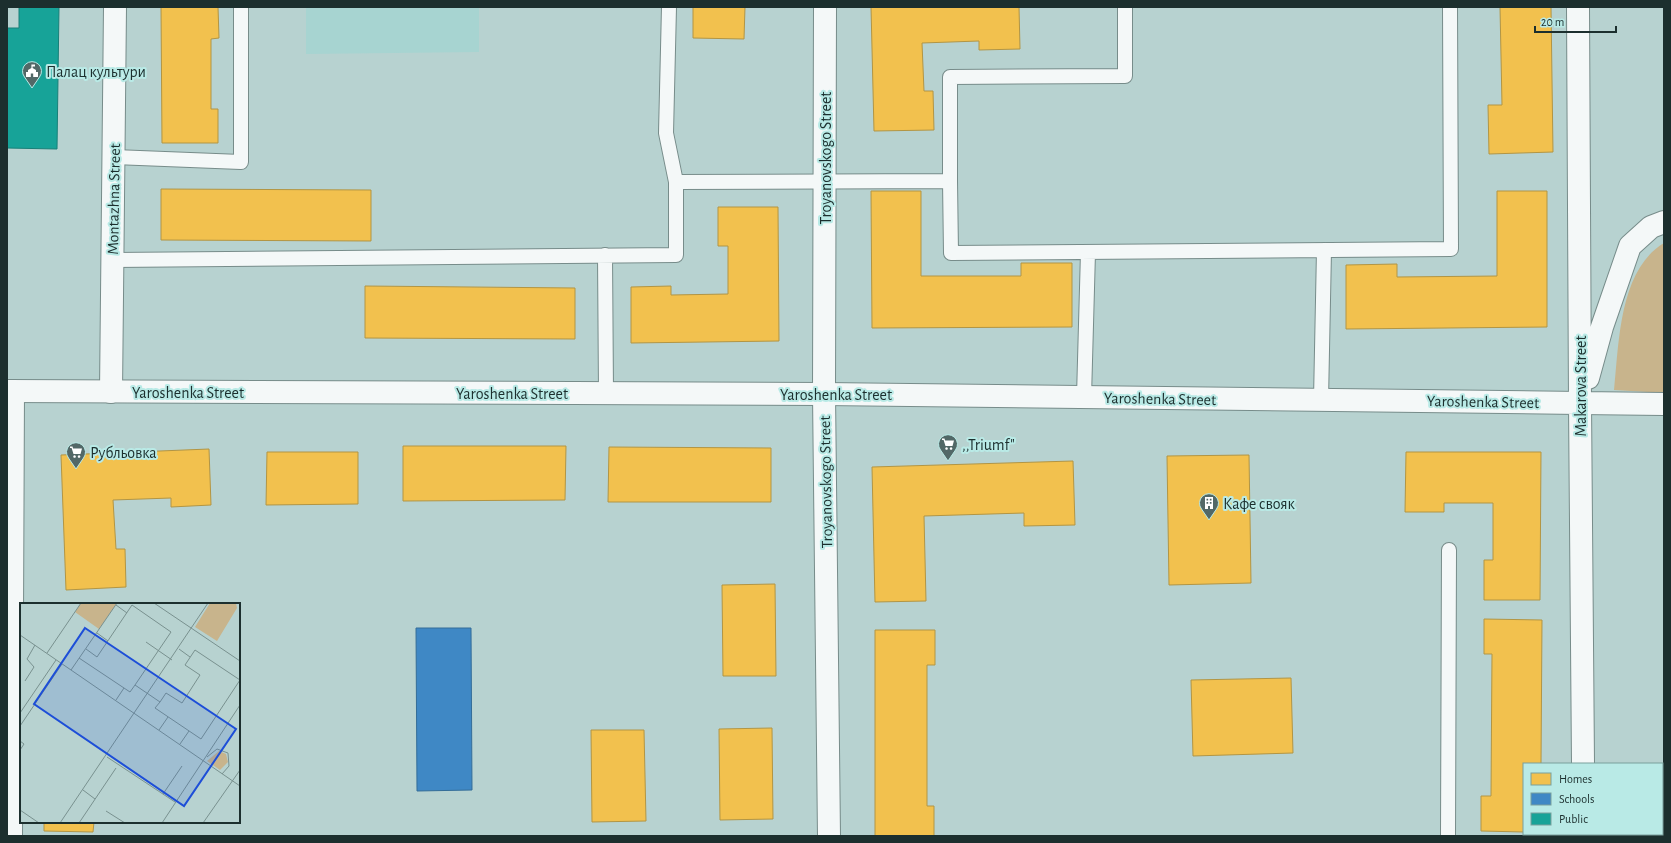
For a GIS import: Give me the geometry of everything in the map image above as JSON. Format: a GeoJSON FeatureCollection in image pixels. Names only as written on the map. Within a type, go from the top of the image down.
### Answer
{"type":"FeatureCollection","features":[{"type":"Feature","properties":{"kind":"street","name":"Montazhna Street"},"geometry":{"type":"LineString","coordinates":[[111,392],[116,7]]}},
{"type":"Feature","properties":{"kind":"street","name":"Troyanovskogo Street"},"geometry":{"type":"LineString","coordinates":[[825,7],[824,394],[829,836]]}},
{"type":"Feature","properties":{"kind":"street","name":"Makarova Street"},"geometry":{"type":"LineString","coordinates":[[1578,7],[1583,763]]}},
{"type":"Feature","properties":{"kind":"street"},"geometry":{"type":"LineString","coordinates":[[1580,402],[1602,327],[1630,246],[1651,228],[1664,222]]}},
{"type":"Feature","properties":{"kind":"street"},"geometry":{"type":"LineString","coordinates":[[10,391],[11,836]]}},
{"type":"Feature","properties":{"kind":"street","name":"Yaroshenka Street"},"geometry":{"type":"LineString","coordinates":[[10,391],[824,394],[1664,404]]}},
{"type":"Feature","properties":{"kind":"lane"},"geometry":{"type":"LineString","coordinates":[[114,157],[241,162],[241,7]]}},
{"type":"Feature","properties":{"kind":"lane"},"geometry":{"type":"LineString","coordinates":[[113,260],[676,255],[676,182],[666,133],[668,7]]}},
{"type":"Feature","properties":{"kind":"lane"},"geometry":{"type":"LineString","coordinates":[[1125,7],[1125,76],[950,77],[951,253],[1451,249],[1450,7]]}},
{"type":"Feature","properties":{"kind":"lane"},"geometry":{"type":"LineString","coordinates":[[676,182],[950,180]]}},
{"type":"Feature","properties":{"kind":"lane"},"geometry":{"type":"LineString","coordinates":[[1321,400],[1324,250]]}},
{"type":"Feature","properties":{"kind":"lane"},"geometry":{"type":"LineString","coordinates":[[1084,397],[1088,252]]}},
{"type":"Feature","properties":{"kind":"lane"},"geometry":{"type":"LineString","coordinates":[[605,255],[606,393]]}},
{"type":"Feature","properties":{"kind":"lane"},"geometry":{"type":"LineString","coordinates":[[1448,836],[1449,550]]}},
{"type":"Feature","properties":{"kind":"shaded area"},"geometry":{"type":"Polygon","coordinates":[[[306,7],[479,7],[479,52],[306,54],[306,7]]]}},
{"type":"Feature","properties":{"kind":"shaded area"},"geometry":{"type":"Polygon","coordinates":[[[1664,243],[1664,393],[1614,390],[1620,330],[1630,289],[1638,271],[1649,255],[1664,243]]]}},
{"type":"Feature","properties":{"kind":"building: Homes"},"geometry":{"type":"Polygon","coordinates":[[[161,7],[218,7],[219,38],[211,39],[211,109],[218,109],[218,143],[162,143],[161,7]]]}},
{"type":"Feature","properties":{"kind":"building: Homes"},"geometry":{"type":"Polygon","coordinates":[[[693,7],[745,7],[744,39],[693,38],[693,7]]]}},
{"type":"Feature","properties":{"kind":"building: Homes"},"geometry":{"type":"Polygon","coordinates":[[[871,7],[1019,7],[1020,49],[979,50],[979,41],[922,43],[924,91],[933,91],[934,130],[874,131],[871,7]]]}},
{"type":"Feature","properties":{"kind":"building: Homes"},"geometry":{"type":"Polygon","coordinates":[[[1500,7],[1551,7],[1553,152],[1489,154],[1488,105],[1502,105],[1500,7]]]}},
{"type":"Feature","properties":{"kind":"building: Homes"},"geometry":{"type":"Polygon","coordinates":[[[161,189],[371,190],[371,241],[161,240],[161,189]]]}},
{"type":"Feature","properties":{"kind":"building: Homes"},"geometry":{"type":"Polygon","coordinates":[[[871,191],[921,191],[921,276],[1021,276],[1021,263],[1072,263],[1072,327],[872,328],[871,191]]]}},
{"type":"Feature","properties":{"kind":"building: Homes"},"geometry":{"type":"Polygon","coordinates":[[[1497,191],[1547,191],[1547,327],[1346,329],[1346,265],[1397,264],[1397,277],[1497,276],[1497,191]]]}},
{"type":"Feature","properties":{"kind":"building: Homes"},"geometry":{"type":"Polygon","coordinates":[[[718,207],[778,207],[779,341],[631,343],[631,287],[671,286],[671,295],[728,294],[728,246],[718,246],[718,207]]]}},
{"type":"Feature","properties":{"kind":"building: Homes"},"geometry":{"type":"Polygon","coordinates":[[[365,286],[575,288],[575,339],[365,338],[365,286]]]}},
{"type":"Feature","properties":{"kind":"building: Homes"},"geometry":{"type":"Polygon","coordinates":[[[403,446],[566,446],[565,500],[403,501],[403,446]]]}},
{"type":"Feature","properties":{"kind":"building: Homes"},"geometry":{"type":"Polygon","coordinates":[[[609,447],[771,448],[771,502],[608,502],[609,447]]]}},
{"type":"Feature","properties":{"kind":"building: Homes"},"geometry":{"type":"Polygon","coordinates":[[[209,449],[211,505],[171,507],[171,498],[113,500],[116,549],[125,549],[126,587],[66,590],[61,455],[209,449]]]}},
{"type":"Feature","properties":{"kind":"building: Homes"},"geometry":{"type":"Polygon","coordinates":[[[267,452],[358,452],[358,504],[266,505],[267,452]]]}},
{"type":"Feature","properties":{"kind":"building: Homes"},"geometry":{"type":"Polygon","coordinates":[[[1406,452],[1541,452],[1540,600],[1484,600],[1484,560],[1493,560],[1493,503],[1444,503],[1444,512],[1405,512],[1406,452]]]}},
{"type":"Feature","properties":{"kind":"building: Homes","name":"Кафе свояк"},"geometry":{"type":"Polygon","coordinates":[[[1249,455],[1251,583],[1169,585],[1167,456],[1249,455]]]}},
{"type":"Feature","properties":{"kind":"building: Homes"},"geometry":{"type":"Polygon","coordinates":[[[1073,461],[1075,525],[1024,526],[1024,513],[924,516],[926,601],[875,602],[872,467],[1073,461]]]}},
{"type":"Feature","properties":{"kind":"building: Homes"},"geometry":{"type":"Polygon","coordinates":[[[775,584],[776,676],[723,676],[722,585],[775,584]]]}},
{"type":"Feature","properties":{"kind":"building: Homes"},"geometry":{"type":"Polygon","coordinates":[[[1484,619],[1542,620],[1541,763],[1523,763],[1523,832],[1481,831],[1481,796],[1491,796],[1492,654],[1484,654],[1484,619]]]}},
{"type":"Feature","properties":{"kind":"building: Homes"},"geometry":{"type":"Polygon","coordinates":[[[875,630],[935,630],[935,665],[927,665],[927,806],[934,806],[934,836],[875,836],[875,630]]]}},
{"type":"Feature","properties":{"kind":"building: Homes"},"geometry":{"type":"Polygon","coordinates":[[[1291,678],[1293,753],[1193,756],[1191,680],[1291,678]]]}},
{"type":"Feature","properties":{"kind":"building: Homes"},"geometry":{"type":"Polygon","coordinates":[[[772,728],[773,819],[720,820],[719,729],[772,728]]]}},
{"type":"Feature","properties":{"kind":"building: Homes"},"geometry":{"type":"Polygon","coordinates":[[[591,730],[644,730],[646,821],[592,822],[591,730]]]}},
{"type":"Feature","properties":{"kind":"building: Homes"},"geometry":{"type":"Polygon","coordinates":[[[44,823],[94,823],[93,832],[44,831],[44,823]]]}},
{"type":"Feature","properties":{"kind":"building: Schools"},"geometry":{"type":"Polygon","coordinates":[[[416,628],[471,628],[472,790],[417,791],[416,628]]]}},
{"type":"Feature","properties":{"kind":"building: Public","name":"Палац культури"},"geometry":{"type":"Polygon","coordinates":[[[19,7],[59,7],[57,149],[7,148],[7,28],[19,28],[19,7]]]}},
{"type":"Feature","properties":{"kind":"place","name":"Палац культури"},"geometry":{"type":"Point","coordinates":[32,88]}},
{"type":"Feature","properties":{"kind":"place","name":",,Triumf\""},"geometry":{"type":"Point","coordinates":[948,461]}},
{"type":"Feature","properties":{"kind":"place","name":"Рубльовка"},"geometry":{"type":"Point","coordinates":[76,469]}},
{"type":"Feature","properties":{"kind":"place","name":"Кафе свояк"},"geometry":{"type":"Point","coordinates":[1209,520]}}]}
